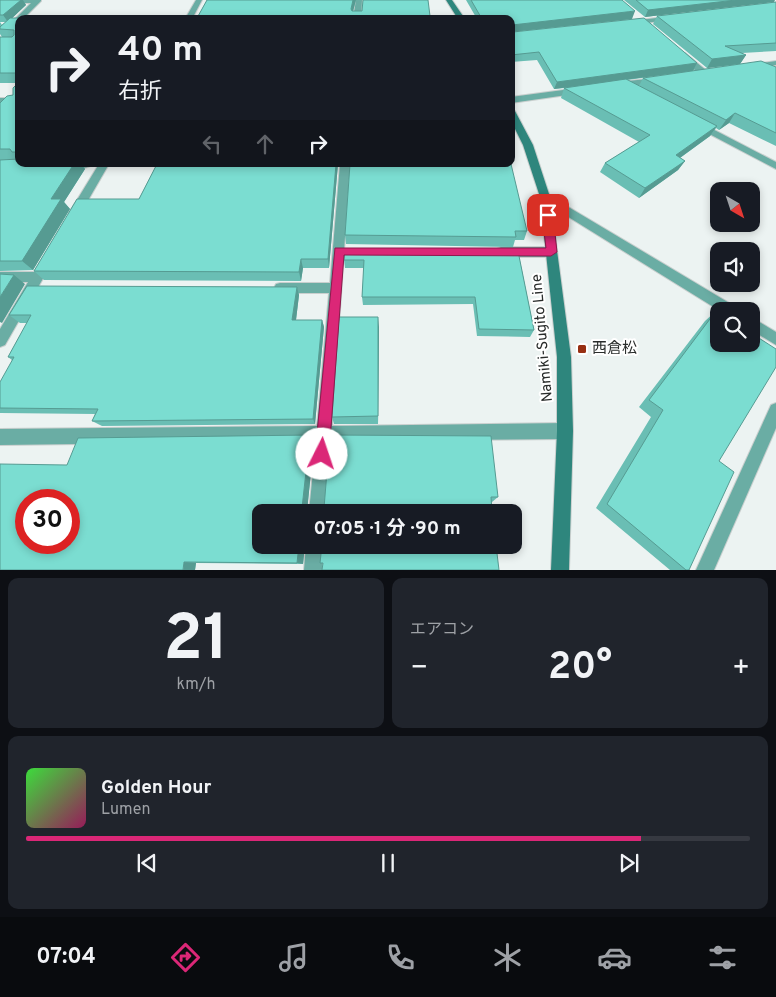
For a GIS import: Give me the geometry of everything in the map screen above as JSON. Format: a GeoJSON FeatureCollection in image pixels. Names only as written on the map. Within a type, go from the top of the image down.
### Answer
{"type":"FeatureCollection","features":[{"type":"Feature","properties":{"kind":"main road"},"geometry":{"type":"LineString","coordinates":[[449,0],[459,15]]}},
{"type":"Feature","properties":{"kind":"main road","name":"Namiki-Sugito Line"},"geometry":{"type":"LineString","coordinates":[[515,119],[528,145],[546,197],[564,357],[565,431],[560,570]]}},
{"type":"Feature","properties":{"kind":"street"},"geometry":{"type":"LineString","coordinates":[[0,1],[38,0]]}},
{"type":"Feature","properties":{"kind":"street"},"geometry":{"type":"LineString","coordinates":[[23,15],[38,0]]}},
{"type":"Feature","properties":{"kind":"street"},"geometry":{"type":"LineString","coordinates":[[190,15],[199,0]]}},
{"type":"Feature","properties":{"kind":"street"},"geometry":{"type":"LineString","coordinates":[[357,15],[359,0]]}},
{"type":"Feature","properties":{"kind":"street"},"geometry":{"type":"LineString","coordinates":[[624,24],[640,19],[681,17]]}},
{"type":"Feature","properties":{"kind":"street"},"geometry":{"type":"LineString","coordinates":[[640,19],[651,28]]}},
{"type":"Feature","properties":{"kind":"street"},"geometry":{"type":"LineString","coordinates":[[12,26],[15,23]]}},
{"type":"Feature","properties":{"kind":"street"},"geometry":{"type":"LineString","coordinates":[[674,47],[704,73]]}},
{"type":"Feature","properties":{"kind":"street"},"geometry":{"type":"LineString","coordinates":[[749,67],[776,63]]}},
{"type":"Feature","properties":{"kind":"street"},"geometry":{"type":"LineString","coordinates":[[605,87],[668,78]]}},
{"type":"Feature","properties":{"kind":"street"},"geometry":{"type":"LineString","coordinates":[[623,84],[640,93]]}},
{"type":"Feature","properties":{"kind":"street"},"geometry":{"type":"LineString","coordinates":[[515,99],[586,89]]}},
{"type":"Feature","properties":{"kind":"street"},"geometry":{"type":"LineString","coordinates":[[2,103],[15,101]]}},
{"type":"Feature","properties":{"kind":"street"},"geometry":{"type":"LineString","coordinates":[[691,121],[776,166]]}},
{"type":"Feature","properties":{"kind":"street"},"geometry":{"type":"LineString","coordinates":[[71,220],[102,167]]}},
{"type":"Feature","properties":{"kind":"street"},"geometry":{"type":"LineString","coordinates":[[319,504],[335,288],[343,251],[345,167]]}},
{"type":"Feature","properties":{"kind":"street"},"geometry":{"type":"LineString","coordinates":[[546,197],[717,302]]}},
{"type":"Feature","properties":{"kind":"street"},"geometry":{"type":"LineString","coordinates":[[493,252],[551,252]]}},
{"type":"Feature","properties":{"kind":"street"},"geometry":{"type":"LineString","coordinates":[[0,341],[52,253]]}},
{"type":"Feature","properties":{"kind":"street"},"geometry":{"type":"LineString","coordinates":[[0,277],[35,282],[52,287]]}},
{"type":"Feature","properties":{"kind":"street"},"geometry":{"type":"LineString","coordinates":[[267,288],[335,288]]}},
{"type":"Feature","properties":{"kind":"street"},"geometry":{"type":"LineString","coordinates":[[760,329],[776,339]]}},
{"type":"Feature","properties":{"kind":"street"},"geometry":{"type":"LineString","coordinates":[[706,570],[776,410]]}},
{"type":"Feature","properties":{"kind":"street"},"geometry":{"type":"LineString","coordinates":[[0,437],[565,431]]}},
{"type":"Feature","properties":{"kind":"street"},"geometry":{"type":"LineString","coordinates":[[313,570],[314,554]]}},
{"type":"Feature","properties":{"kind":"building"},"geometry":{"type":"Polygon","coordinates":[[[0,0],[21,0],[3,15],[0,15],[0,0]]]}},
{"type":"Feature","properties":{"kind":"building"},"geometry":{"type":"Polygon","coordinates":[[[207,0],[353,0],[352,11],[362,11],[363,0],[428,0],[430,15],[199,15],[207,0]]]}},
{"type":"Feature","properties":{"kind":"building"},"geometry":{"type":"Polygon","coordinates":[[[471,0],[622,0],[635,11],[515,25],[515,15],[480,15],[471,0]]]}},
{"type":"Feature","properties":{"kind":"building"},"geometry":{"type":"Polygon","coordinates":[[[636,0],[736,0],[648,10],[636,0]]]}},
{"type":"Feature","properties":{"kind":"building"},"geometry":{"type":"Polygon","coordinates":[[[776,2],[776,43],[725,46],[746,55],[712,59],[657,16],[776,2]]]}},
{"type":"Feature","properties":{"kind":"building"},"geometry":{"type":"Polygon","coordinates":[[[10,18],[15,18],[15,73],[0,73],[0,37],[12,37],[14,30],[0,29],[0,27],[10,18]]]}},
{"type":"Feature","properties":{"kind":"building"},"geometry":{"type":"Polygon","coordinates":[[[644,18],[697,63],[557,82],[539,52],[515,55],[515,32],[644,18]]]}},
{"type":"Feature","properties":{"kind":"building"},"geometry":{"type":"Polygon","coordinates":[[[761,61],[776,67],[776,133],[735,113],[726,120],[643,78],[761,61]]]}},
{"type":"Feature","properties":{"kind":"building"},"geometry":{"type":"Polygon","coordinates":[[[626,79],[717,126],[676,155],[685,161],[645,188],[605,163],[650,135],[564,88],[626,79]]]}},
{"type":"Feature","properties":{"kind":"building"},"geometry":{"type":"Polygon","coordinates":[[[15,86],[15,152],[12,152],[10,149],[0,149],[0,103],[7,96],[13,95],[13,88],[15,86]]]}},
{"type":"Feature","properties":{"kind":"building"},"geometry":{"type":"Polygon","coordinates":[[[15,159],[15,167],[72,167],[51,199],[61,199],[22,261],[0,261],[0,160],[15,159]]]}},
{"type":"Feature","properties":{"kind":"building"},"geometry":{"type":"Polygon","coordinates":[[[155,167],[336,167],[328,259],[301,259],[299,272],[34,271],[77,199],[139,199],[155,167]]]}},
{"type":"Feature","properties":{"kind":"building"},"geometry":{"type":"Polygon","coordinates":[[[350,167],[512,167],[527,231],[515,231],[516,237],[345,235],[350,167]]]}},
{"type":"Feature","properties":{"kind":"building"},"geometry":{"type":"Polygon","coordinates":[[[345,250],[518,251],[534,330],[479,329],[475,297],[362,297],[364,260],[344,260],[345,250]]]}},
{"type":"Feature","properties":{"kind":"building"},"geometry":{"type":"Polygon","coordinates":[[[0,274],[14,275],[0,297],[0,274]]]}},
{"type":"Feature","properties":{"kind":"building"},"geometry":{"type":"Polygon","coordinates":[[[27,286],[297,287],[292,320],[322,320],[313,419],[92,421],[98,409],[0,408],[0,382],[14,357],[8,357],[31,315],[9,315],[27,286]]]}},
{"type":"Feature","properties":{"kind":"building"},"geometry":{"type":"Polygon","coordinates":[[[339,317],[378,317],[378,416],[332,417],[339,317]]]}},
{"type":"Feature","properties":{"kind":"building"},"geometry":{"type":"Polygon","coordinates":[[[710,319],[710,352],[760,352],[760,339],[776,349],[776,367],[719,461],[734,472],[689,570],[686,570],[607,504],[663,410],[649,400],[710,319]]]}},
{"type":"Feature","properties":{"kind":"building"},"geometry":{"type":"Polygon","coordinates":[[[310,435],[302,504],[252,504],[252,554],[298,554],[297,563],[184,562],[183,570],[0,570],[0,464],[67,465],[78,438],[310,435]]]}},
{"type":"Feature","properties":{"kind":"building"},"geometry":{"type":"Polygon","coordinates":[[[330,435],[491,436],[498,497],[491,497],[491,504],[324,504],[330,435]]]}},
{"type":"Feature","properties":{"kind":"building"},"geometry":{"type":"Polygon","coordinates":[[[321,554],[497,554],[499,570],[322,570],[323,563],[320,563],[321,554]]]}},
{"type":"Feature","properties":{"kind":"place","name":"西倉松"},"geometry":{"type":"Point","coordinates":[582,349]}},
{"type":"Feature","properties":{"kind":"route"},"geometry":{"type":"LineString","coordinates":[[322,454],[339,251],[551,252],[548,215]]}}]}
